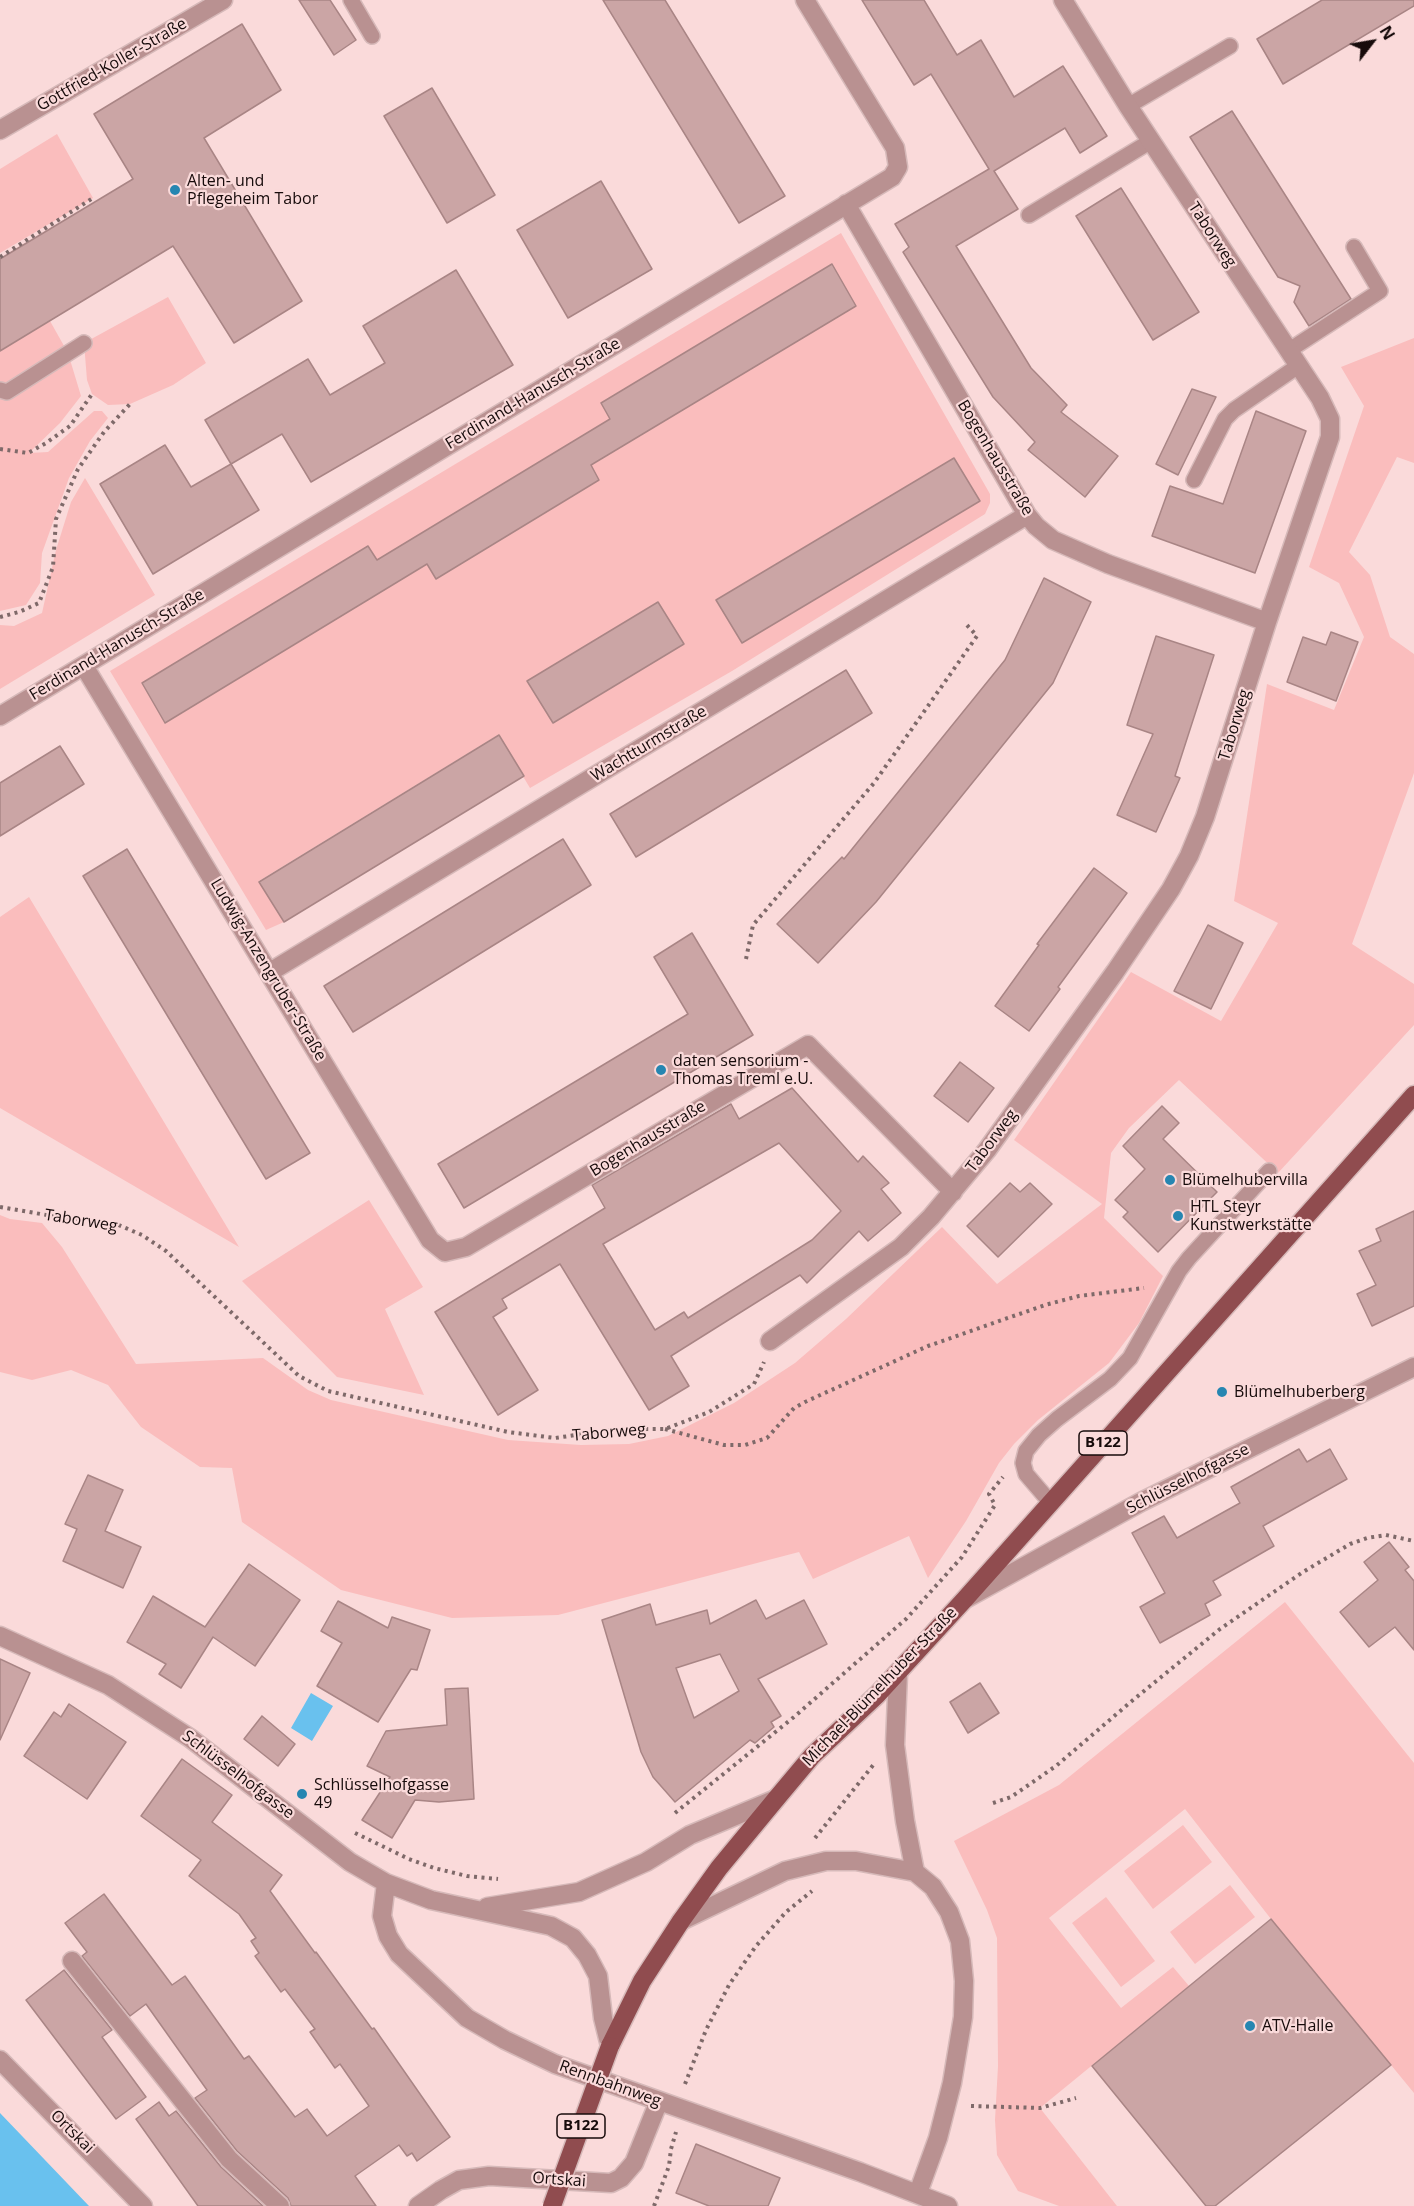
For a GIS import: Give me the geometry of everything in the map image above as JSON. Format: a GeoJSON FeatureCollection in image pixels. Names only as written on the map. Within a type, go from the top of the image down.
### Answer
{"type":"FeatureCollection","features":[{"type":"Feature","properties":{"kind":"main road","name":"Michael-Blümelhuber-Straße"},"geometry":{"type":"LineString","coordinates":[[552,2206],[610,2046],[612,2021],[719,1868],[812,1756],[898,1673],[1414,1095]]}},
{"type":"Feature","properties":{"kind":"street","name":"Gottfried-Koller-Straße"},"geometry":{"type":"LineString","coordinates":[[0,130],[223,0]]}},
{"type":"Feature","properties":{"kind":"street","name":"Ferdinand-Hanusch-Straße"},"geometry":{"type":"LineString","coordinates":[[0,716],[892,177],[898,167],[895,148],[805,0]]}},
{"type":"Feature","properties":{"kind":"street","name":"Taborweg"},"geometry":{"type":"LineString","coordinates":[[770,1341],[902,1247],[953,1192],[1050,1064],[1171,889],[1189,856],[1205,816],[1330,436],[1330,419],[1320,398],[1128,106],[1063,0]]}},
{"type":"Feature","properties":{"kind":"street","name":"Bogenhausstraße"},"geometry":{"type":"LineString","coordinates":[[846,204],[1036,526],[1053,540],[1108,564],[1267,622]]}},
{"type":"Feature","properties":{"kind":"street","name":"Wachtturmstraße"},"geometry":{"type":"LineString","coordinates":[[270,972],[1028,515]]}},
{"type":"Feature","properties":{"kind":"street","name":"Ludwig-Anzengruber-Straße"},"geometry":{"type":"LineString","coordinates":[[84,666],[430,1240],[445,1252],[466,1247]]}},
{"type":"Feature","properties":{"kind":"street","name":"Bogenhausstraße"},"geometry":{"type":"LineString","coordinates":[[466,1247],[808,1045],[953,1192]]}},
{"type":"Feature","properties":{"kind":"street","name":"Schlüsselhofgasse"},"geometry":{"type":"LineString","coordinates":[[965,1599],[1141,1502],[1414,1367]]}},
{"type":"Feature","properties":{"kind":"street","name":"Schlüsselhofgasse"},"geometry":{"type":"LineString","coordinates":[[0,1636],[108,1685],[163,1720],[190,1738],[350,1862],[386,1883],[431,1899],[551,1926],[573,1938],[587,1955],[598,1977],[612,2021]]}},
{"type":"Feature","properties":{"kind":"street"},"geometry":{"type":"LineString","coordinates":[[898,1673],[895,1745],[915,1872]]}},
{"type":"Feature","properties":{"kind":"street","name":"Schlüsselhofgasse"},"geometry":{"type":"LineString","coordinates":[[476,1909],[579,1892],[646,1862],[690,1835],[776,1799]]}},
{"type":"Feature","properties":{"kind":"street"},"geometry":{"type":"LineString","coordinates":[[681,1921],[785,1871],[839,1860],[915,1872],[933,1887],[949,1912],[960,1941],[964,1981],[963,2017],[952,2083],[938,2138],[918,2193]]}},
{"type":"Feature","properties":{"kind":"street","name":"Rennbahnweg"},"geometry":{"type":"LineString","coordinates":[[386,1883],[382,1916],[388,1936],[399,1954],[467,2018],[505,2040],[555,2064],[918,2193],[948,2206]]}},
{"type":"Feature","properties":{"kind":"street"},"geometry":{"type":"LineString","coordinates":[[72,1961],[229,2159],[280,2206]]}},
{"type":"Feature","properties":{"kind":"street","name":"Ortskai"},"geometry":{"type":"LineString","coordinates":[[0,2060],[143,2206]]}},
{"type":"Feature","properties":{"kind":"street","name":"Ortskai"},"geometry":{"type":"LineString","coordinates":[[418,2206],[459,2180],[489,2176],[611,2182],[621,2178],[634,2163],[659,2101]]}},
{"type":"Feature","properties":{"kind":"lane"},"geometry":{"type":"LineString","coordinates":[[351,0],[372,36]]}},
{"type":"Feature","properties":{"kind":"lane"},"geometry":{"type":"LineString","coordinates":[[1128,106],[1230,46]]}},
{"type":"Feature","properties":{"kind":"lane"},"geometry":{"type":"LineString","coordinates":[[1029,215],[1151,141]]}},
{"type":"Feature","properties":{"kind":"lane"},"geometry":{"type":"LineString","coordinates":[[1194,480],[1225,419],[1293,359],[1380,291],[1354,247]]}},
{"type":"Feature","properties":{"kind":"lane"},"geometry":{"type":"LineString","coordinates":[[0,390],[7,392],[84,343]]}},
{"type":"Feature","properties":{"kind":"lane"},"geometry":{"type":"LineString","coordinates":[[1050,1502],[1026,1474],[1023,1463],[1026,1451],[1039,1435],[1110,1379],[1130,1358],[1189,1258],[1269,1171]]}},
{"type":"Feature","properties":{"kind":"path"},"geometry":{"type":"LineString","coordinates":[[0,257],[93,198]]}},
{"type":"Feature","properties":{"kind":"path"},"geometry":{"type":"LineString","coordinates":[[0,449],[28,453],[46,443],[70,426],[92,394]]}},
{"type":"Feature","properties":{"kind":"path"},"geometry":{"type":"LineString","coordinates":[[0,617],[39,603],[53,567],[56,519],[78,469],[104,432],[130,404]]}},
{"type":"Feature","properties":{"kind":"path"},"geometry":{"type":"LineString","coordinates":[[746,959],[753,925],[874,783],[977,636],[964,622]]}},
{"type":"Feature","properties":{"kind":"path","name":"Taborweg"},"geometry":{"type":"LineString","coordinates":[[0,1207],[64,1218],[114,1223],[142,1235],[166,1251],[299,1376],[328,1391],[508,1432],[555,1438],[618,1429],[664,1429],[709,1412],[754,1384],[762,1369],[770,1341]]}},
{"type":"Feature","properties":{"kind":"path"},"geometry":{"type":"LineString","coordinates":[[664,1429],[724,1445],[745,1445],[767,1438],[794,1408],[805,1402],[928,1346],[1045,1305],[1078,1296],[1154,1287],[1168,1291]]}},
{"type":"Feature","properties":{"kind":"path"},"geometry":{"type":"LineString","coordinates":[[672,1815],[794,1717],[906,1619],[962,1557],[995,1504],[989,1494],[1009,1470]]}},
{"type":"Feature","properties":{"kind":"path"},"geometry":{"type":"LineString","coordinates":[[993,1803],[1011,1797],[1056,1766],[1220,1629],[1303,1572],[1350,1544],[1366,1538],[1386,1535],[1414,1541]]}},
{"type":"Feature","properties":{"kind":"path"},"geometry":{"type":"LineString","coordinates":[[683,2090],[706,2030],[736,1976],[756,1946],[786,1912],[813,1889],[804,1852],[882,1754],[895,1745]]}},
{"type":"Feature","properties":{"kind":"path"},"geometry":{"type":"LineString","coordinates":[[353,1832],[409,1859],[434,1868],[467,1876],[505,1879]]}},
{"type":"Feature","properties":{"kind":"path"},"geometry":{"type":"LineString","coordinates":[[946,2105],[1040,2108],[1076,2098]]}},
{"type":"Feature","properties":{"kind":"path"},"geometry":{"type":"LineString","coordinates":[[654,2206],[669,2166],[671,2149],[684,2109]]}},
{"type":"Feature","properties":{"kind":"shaded area"},"geometry":{"type":"Polygon","coordinates":[[[57,134],[93,198],[0,253],[0,169],[57,134]]]}},
{"type":"Feature","properties":{"kind":"shaded area"},"geometry":{"type":"Polygon","coordinates":[[[841,233],[990,494],[990,503],[985,514],[732,671],[530,788],[498,735],[259,881],[284,922],[266,930],[110,671],[841,233]]]}},
{"type":"Feature","properties":{"kind":"shaded area"},"geometry":{"type":"Polygon","coordinates":[[[168,297],[206,363],[173,385],[130,404],[108,405],[92,394],[87,380],[84,343],[168,297]]]}},
{"type":"Feature","properties":{"kind":"shaded area"},"geometry":{"type":"Polygon","coordinates":[[[50,321],[68,353],[81,396],[60,423],[29,453],[48,452],[94,411],[102,411],[108,418],[90,441],[69,478],[42,553],[40,583],[26,605],[0,611],[0,351],[50,321]]]}},
{"type":"Feature","properties":{"kind":"shaded area"},"geometry":{"type":"Polygon","coordinates":[[[1414,338],[1414,463],[1397,457],[1349,552],[1370,575],[1390,637],[1414,654],[1414,773],[1352,944],[1414,984],[1414,1025],[1278,1173],[1179,1080],[1129,1128],[1111,1153],[1104,1218],[1163,1276],[1139,1323],[1109,1363],[1038,1420],[999,1463],[966,1521],[928,1578],[909,1536],[813,1579],[799,1552],[558,1615],[452,1618],[341,1590],[242,1522],[232,1468],[200,1467],[141,1427],[108,1385],[71,1370],[32,1380],[0,1372],[0,1215],[10,1219],[42,1223],[62,1247],[136,1364],[263,1358],[308,1390],[331,1400],[508,1440],[581,1445],[629,1444],[668,1436],[734,1403],[795,1363],[846,1319],[942,1227],[997,1284],[1102,1204],[1014,1140],[1131,972],[1221,1021],[1278,923],[1234,901],[1267,684],[1334,710],[1364,637],[1339,583],[1309,567],[1364,406],[1341,367],[1414,338]]]}},
{"type":"Feature","properties":{"kind":"shaded area"},"geometry":{"type":"Polygon","coordinates":[[[85,478],[155,595],[0,689],[0,625],[14,626],[42,613],[56,550],[71,502],[85,478]]]}},
{"type":"Feature","properties":{"kind":"shaded area"},"geometry":{"type":"Polygon","coordinates":[[[29,897],[239,1247],[0,1108],[0,917],[29,897]]]}},
{"type":"Feature","properties":{"kind":"shaded area"},"geometry":{"type":"Polygon","coordinates":[[[369,1200],[423,1287],[385,1309],[424,1395],[337,1377],[242,1281],[369,1200]]]}},
{"type":"Feature","properties":{"kind":"shaded area"},"geometry":{"type":"Polygon","coordinates":[[[1285,1602],[1414,1763],[1414,2093],[1271,1919],[1185,1809],[1049,1918],[1121,2008],[1173,1967],[1189,1986],[1040,2108],[1117,2206],[1059,2206],[1018,2191],[997,2155],[995,2120],[998,2066],[997,1938],[987,1910],[954,1841],[1059,1785],[1285,1602]]]}},
{"type":"Feature","properties":{"kind":"shaded area"},"geometry":{"type":"Polygon","coordinates":[[[1183,1825],[1212,1862],[1153,1909],[1124,1871],[1183,1825]]]}},
{"type":"Feature","properties":{"kind":"shaded area"},"geometry":{"type":"Polygon","coordinates":[[[1230,1885],[1255,1917],[1195,1964],[1170,1932],[1230,1885]]]}},
{"type":"Feature","properties":{"kind":"shaded area"},"geometry":{"type":"Polygon","coordinates":[[[1106,1897],[1155,1961],[1121,1987],[1072,1923],[1106,1897]]]}},
{"type":"Feature","properties":{"kind":"water"},"geometry":{"type":"Polygon","coordinates":[[[311,1693],[333,1706],[312,1741],[291,1728],[311,1693]]]}},
{"type":"Feature","properties":{"kind":"water"},"geometry":{"type":"Polygon","coordinates":[[[0,2113],[89,2206],[0,2206],[0,2113]]]}},
{"type":"Feature","properties":{"kind":"building"},"geometry":{"type":"Polygon","coordinates":[[[299,0],[330,0],[356,40],[334,55],[299,0]]]}},
{"type":"Feature","properties":{"kind":"building"},"geometry":{"type":"Polygon","coordinates":[[[603,0],[665,0],[785,196],[739,223],[603,0]]]}},
{"type":"Feature","properties":{"kind":"building"},"geometry":{"type":"Polygon","coordinates":[[[862,0],[924,0],[957,55],[981,40],[1014,97],[1063,66],[1107,136],[1080,153],[1065,128],[994,171],[1018,209],[956,246],[1031,368],[1067,405],[1061,412],[1118,456],[1085,497],[1028,450],[1035,442],[993,397],[903,252],[909,247],[895,224],[989,169],[931,74],[914,85],[862,0]]]}},
{"type":"Feature","properties":{"kind":"building"},"geometry":{"type":"Polygon","coordinates":[[[1322,0],[1414,0],[1414,6],[1283,84],[1257,39],[1322,0]]]}},
{"type":"Feature","properties":{"kind":"building","name":"Alten- und Pflegeheim Tabor"},"geometry":{"type":"Polygon","coordinates":[[[242,24],[281,90],[204,138],[302,301],[234,343],[173,246],[0,351],[0,259],[133,179],[94,114],[242,24]]]}},
{"type":"Feature","properties":{"kind":"building"},"geometry":{"type":"Polygon","coordinates":[[[432,88],[495,195],[447,223],[384,116],[432,88]]]}},
{"type":"Feature","properties":{"kind":"building"},"geometry":{"type":"Polygon","coordinates":[[[1232,111],[1351,299],[1309,326],[1294,302],[1300,286],[1278,277],[1190,137],[1232,111]]]}},
{"type":"Feature","properties":{"kind":"building"},"geometry":{"type":"Polygon","coordinates":[[[601,181],[652,269],[568,318],[517,230],[601,181]]]}},
{"type":"Feature","properties":{"kind":"building"},"geometry":{"type":"Polygon","coordinates":[[[1121,188],[1199,312],[1153,340],[1076,216],[1121,188]]]}},
{"type":"Feature","properties":{"kind":"building"},"geometry":{"type":"Polygon","coordinates":[[[832,264],[856,306],[591,465],[599,480],[436,579],[427,564],[165,723],[142,683],[368,546],[377,560],[610,419],[601,403],[832,264]]]}},
{"type":"Feature","properties":{"kind":"building"},"geometry":{"type":"Polygon","coordinates":[[[456,270],[513,365],[311,482],[282,434],[231,464],[205,420],[308,359],[330,395],[385,363],[363,326],[456,270]]]}},
{"type":"Feature","properties":{"kind":"building"},"geometry":{"type":"Polygon","coordinates":[[[1192,389],[1216,397],[1178,475],[1156,464],[1192,389]]]}},
{"type":"Feature","properties":{"kind":"building"},"geometry":{"type":"Polygon","coordinates":[[[1256,411],[1306,431],[1255,573],[1152,536],[1170,486],[1223,504],[1256,411]]]}},
{"type":"Feature","properties":{"kind":"building"},"geometry":{"type":"Polygon","coordinates":[[[165,445],[191,487],[231,464],[259,510],[153,574],[100,484],[165,445]]]}},
{"type":"Feature","properties":{"kind":"building"},"geometry":{"type":"Polygon","coordinates":[[[954,458],[980,501],[742,643],[716,600],[954,458]]]}},
{"type":"Feature","properties":{"kind":"building"},"geometry":{"type":"Polygon","coordinates":[[[1044,578],[1091,602],[1053,683],[876,902],[818,963],[777,924],[842,857],[844,859],[1005,660],[1044,578]]]}},
{"type":"Feature","properties":{"kind":"building"},"geometry":{"type":"Polygon","coordinates":[[[658,602],[684,644],[553,723],[527,681],[658,602]]]}},
{"type":"Feature","properties":{"kind":"building"},"geometry":{"type":"Polygon","coordinates":[[[1331,632],[1358,642],[1336,701],[1287,682],[1303,637],[1326,645],[1331,632]]]}},
{"type":"Feature","properties":{"kind":"building"},"geometry":{"type":"Polygon","coordinates":[[[1156,636],[1214,655],[1175,776],[1180,778],[1156,832],[1117,815],[1153,734],[1127,725],[1156,636]]]}},
{"type":"Feature","properties":{"kind":"building"},"geometry":{"type":"Polygon","coordinates":[[[846,670],[872,713],[636,857],[610,814],[846,670]]]}},
{"type":"Feature","properties":{"kind":"building"},"geometry":{"type":"Polygon","coordinates":[[[499,735],[524,776],[284,922],[259,882],[499,735]]]}},
{"type":"Feature","properties":{"kind":"building"},"geometry":{"type":"Polygon","coordinates":[[[60,746],[84,784],[0,836],[0,783],[60,746]]]}},
{"type":"Feature","properties":{"kind":"building"},"geometry":{"type":"Polygon","coordinates":[[[563,839],[591,885],[353,1032],[324,986],[563,839]]]}},
{"type":"Feature","properties":{"kind":"building"},"geometry":{"type":"Polygon","coordinates":[[[127,849],[310,1153],[266,1179],[83,876],[127,849]]]}},
{"type":"Feature","properties":{"kind":"building"},"geometry":{"type":"Polygon","coordinates":[[[1094,868],[1127,893],[1058,987],[1060,989],[1029,1031],[995,1006],[1039,945],[1037,944],[1094,868]]]}},
{"type":"Feature","properties":{"kind":"building"},"geometry":{"type":"Polygon","coordinates":[[[1208,925],[1243,943],[1211,1009],[1174,991],[1208,925]]]}},
{"type":"Feature","properties":{"kind":"building"},"geometry":{"type":"Polygon","coordinates":[[[692,933],[753,1035],[464,1208],[438,1164],[688,1014],[654,957],[692,933]]]}},
{"type":"Feature","properties":{"kind":"building"},"geometry":{"type":"Polygon","coordinates":[[[960,1062],[994,1088],[968,1122],[934,1096],[960,1062]]]}},
{"type":"Feature","properties":{"kind":"building"},"geometry":{"type":"Polygon","coordinates":[[[792,1088],[858,1162],[863,1156],[889,1183],[881,1189],[901,1213],[868,1241],[859,1231],[807,1283],[800,1275],[671,1356],[689,1386],[649,1410],[560,1264],[502,1299],[507,1308],[493,1317],[538,1390],[498,1415],[435,1312],[605,1208],[592,1185],[731,1104],[739,1119],[792,1088]],[[779,1143],[603,1244],[655,1330],[684,1312],[688,1318],[812,1240],[841,1211],[779,1143]]]}},
{"type":"Feature","properties":{"kind":"building","name":"Blümelhubervilla"},"geometry":{"type":"Polygon","coordinates":[[[1162,1106],[1179,1123],[1163,1139],[1217,1192],[1158,1252],[1123,1217],[1128,1212],[1115,1200],[1145,1169],[1123,1146],[1162,1106]]]}},
{"type":"Feature","properties":{"kind":"building"},"geometry":{"type":"Polygon","coordinates":[[[1010,1183],[1020,1192],[1030,1183],[1052,1204],[998,1257],[967,1226],[1010,1183]]]}},
{"type":"Feature","properties":{"kind":"building"},"geometry":{"type":"Polygon","coordinates":[[[1414,1211],[1414,1306],[1372,1326],[1357,1294],[1376,1285],[1359,1251],[1381,1241],[1376,1229],[1414,1211]]]}},
{"type":"Feature","properties":{"kind":"building"},"geometry":{"type":"Polygon","coordinates":[[[1299,1449],[1307,1462],[1330,1449],[1347,1479],[1263,1526],[1274,1546],[1213,1581],[1221,1595],[1205,1604],[1210,1615],[1160,1643],[1140,1607],[1165,1593],[1132,1533],[1164,1516],[1177,1538],[1240,1503],[1231,1487],[1299,1449]]]}},
{"type":"Feature","properties":{"kind":"building"},"geometry":{"type":"Polygon","coordinates":[[[88,1475],[123,1490],[105,1531],[141,1547],[123,1588],[63,1561],[77,1529],[65,1524],[88,1475]]]}},
{"type":"Feature","properties":{"kind":"building"},"geometry":{"type":"Polygon","coordinates":[[[1389,1542],[1409,1567],[1405,1570],[1414,1581],[1414,1650],[1395,1627],[1369,1647],[1340,1612],[1378,1580],[1364,1562],[1389,1542]]]}},
{"type":"Feature","properties":{"kind":"building"},"geometry":{"type":"Polygon","coordinates":[[[249,1564],[300,1600],[255,1666],[213,1637],[181,1688],[159,1674],[166,1664],[127,1642],[153,1596],[205,1627],[249,1564]]]}},
{"type":"Feature","properties":{"kind":"building"},"geometry":{"type":"Polygon","coordinates":[[[756,1600],[766,1619],[804,1600],[827,1644],[758,1679],[781,1716],[771,1722],[774,1727],[755,1743],[750,1740],[675,1802],[653,1777],[641,1752],[602,1620],[650,1604],[656,1625],[707,1610],[710,1624],[756,1600]],[[720,1654],[676,1668],[694,1718],[739,1691],[720,1654]]]}},
{"type":"Feature","properties":{"kind":"building"},"geometry":{"type":"Polygon","coordinates":[[[338,1601],[388,1628],[392,1617],[430,1630],[417,1670],[411,1669],[378,1722],[317,1686],[342,1643],[321,1631],[338,1601]]]}},
{"type":"Feature","properties":{"kind":"building"},"geometry":{"type":"Polygon","coordinates":[[[0,1659],[30,1673],[0,1740],[0,1659]]]}},
{"type":"Feature","properties":{"kind":"building"},"geometry":{"type":"Polygon","coordinates":[[[980,1683],[999,1713],[968,1733],[950,1702],[980,1683]]]}},
{"type":"Feature","properties":{"kind":"building"},"geometry":{"type":"Polygon","coordinates":[[[468,1688],[474,1799],[439,1802],[415,1800],[392,1838],[362,1820],[390,1777],[367,1766],[386,1731],[447,1725],[445,1689],[468,1688]]]}},
{"type":"Feature","properties":{"kind":"building"},"geometry":{"type":"Polygon","coordinates":[[[69,1704],[126,1742],[87,1799],[24,1756],[54,1712],[61,1717],[69,1704]]]}},
{"type":"Feature","properties":{"kind":"building"},"geometry":{"type":"Polygon","coordinates":[[[262,1716],[295,1744],[278,1766],[244,1739],[262,1716]]]}},
{"type":"Feature","properties":{"kind":"building"},"geometry":{"type":"Polygon","coordinates":[[[182,1759],[232,1795],[212,1822],[282,1875],[270,1891],[372,2029],[374,2028],[450,2137],[417,2161],[412,2153],[407,2156],[399,2145],[355,2176],[376,2206],[291,2206],[288,2198],[237,2151],[195,2098],[207,2090],[146,2004],[130,2016],[82,1956],[87,1952],[65,1923],[104,1894],[172,1985],[185,1976],[244,2059],[249,2056],[295,2117],[307,2109],[327,2136],[369,2106],[340,2064],[335,2068],[310,2032],[315,2029],[285,1989],[281,1992],[255,1956],[259,1953],[251,1941],[256,1938],[239,1914],[189,1876],[201,1860],[141,1816],[182,1759]]]}},
{"type":"Feature","properties":{"kind":"building","name":"ATV-Halle"},"geometry":{"type":"Polygon","coordinates":[[[1271,1919],[1391,2065],[1215,2206],[1206,2206],[1092,2066],[1271,1919]]]}},
{"type":"Feature","properties":{"kind":"building"},"geometry":{"type":"Polygon","coordinates":[[[64,1970],[112,2030],[102,2037],[146,2097],[116,2119],[26,2000],[64,1970]]]}},
{"type":"Feature","properties":{"kind":"building"},"geometry":{"type":"Polygon","coordinates":[[[159,2102],[169,2116],[176,2111],[221,2167],[263,2206],[198,2206],[136,2119],[159,2102]]]}},
{"type":"Feature","properties":{"kind":"building"},"geometry":{"type":"Polygon","coordinates":[[[696,2144],[780,2178],[768,2206],[709,2206],[676,2193],[696,2144]]]}},
{"type":"Feature","properties":{"kind":"place","name":"Alten- und Pflegeheim Tabor"},"geometry":{"type":"Point","coordinates":[175,190]}},
{"type":"Feature","properties":{"kind":"place","name":"daten sensorium - Thomas Treml e.U."},"geometry":{"type":"Point","coordinates":[661,1070]}},
{"type":"Feature","properties":{"kind":"place","name":"Blümelhubervilla"},"geometry":{"type":"Point","coordinates":[1170,1180]}},
{"type":"Feature","properties":{"kind":"place","name":"HTL Steyr Kunstwerkstätte"},"geometry":{"type":"Point","coordinates":[1178,1216]}},
{"type":"Feature","properties":{"kind":"place","name":"Blümelhuberberg"},"geometry":{"type":"Point","coordinates":[1222,1392]}},
{"type":"Feature","properties":{"kind":"place","name":"Schlüsselhofgasse 49"},"geometry":{"type":"Point","coordinates":[302,1794]}},
{"type":"Feature","properties":{"kind":"place","name":"ATV-Halle"},"geometry":{"type":"Point","coordinates":[1250,2026]}}]}
